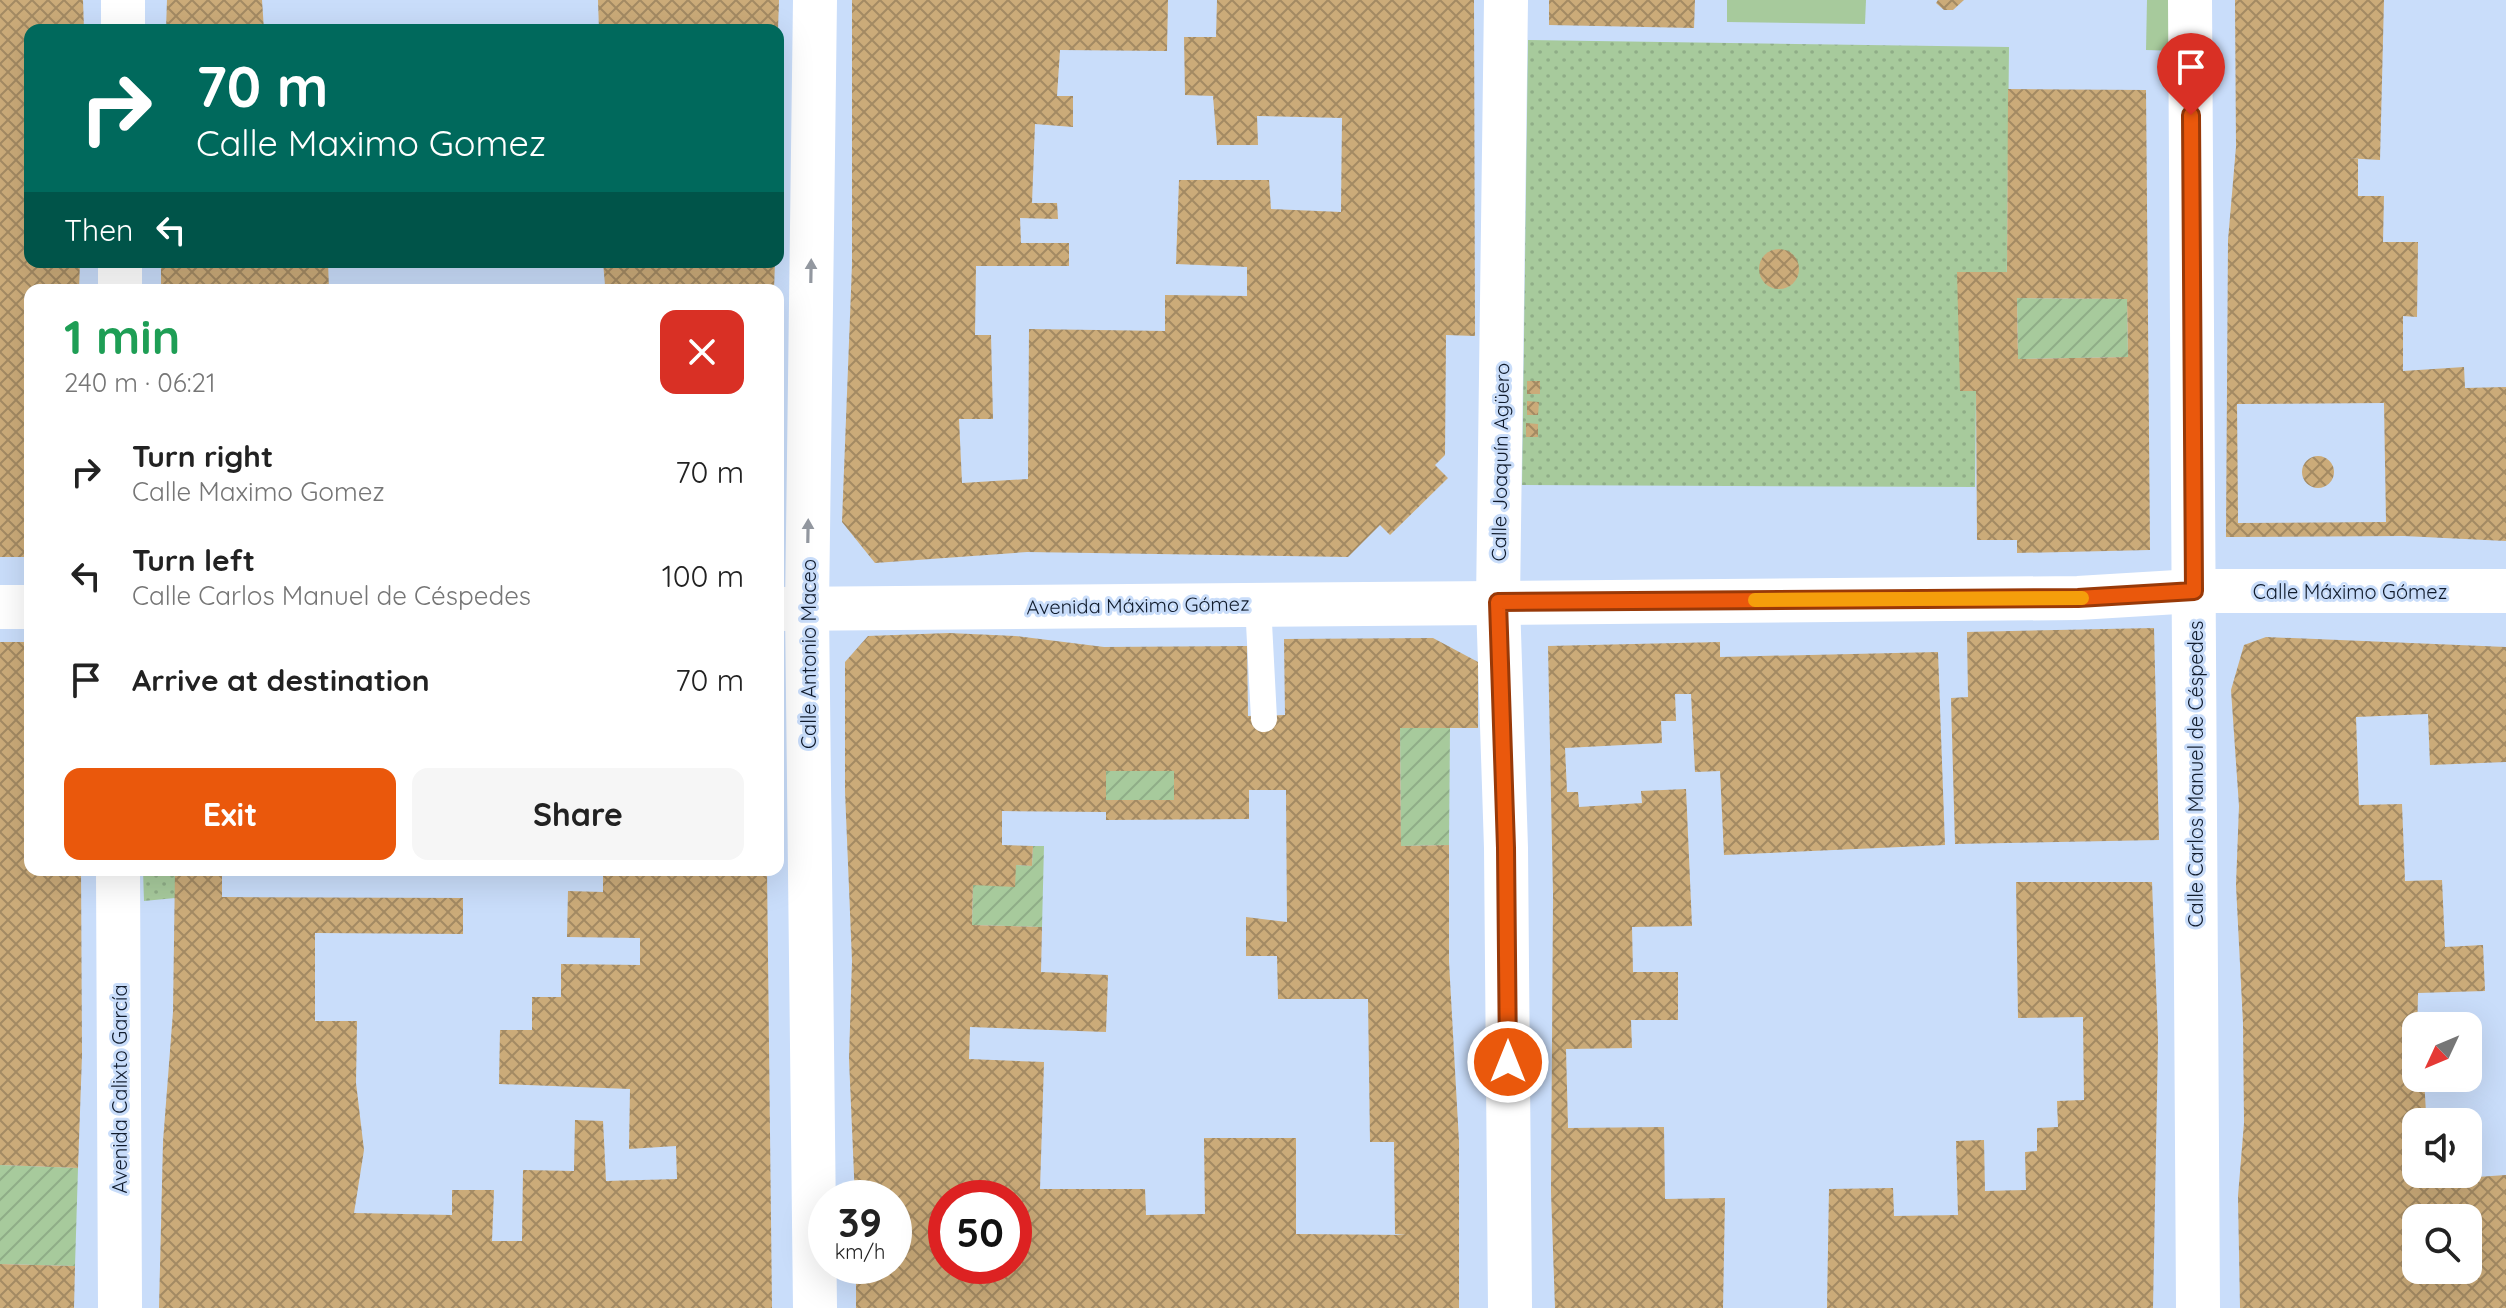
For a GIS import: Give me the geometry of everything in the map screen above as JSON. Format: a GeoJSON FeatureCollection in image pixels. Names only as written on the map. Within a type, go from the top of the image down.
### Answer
{"type":"FeatureCollection","features":[{"type":"Feature","properties":{"kind":"street"},"geometry":{"type":"LineString","coordinates":[[123,0],[123,24]]}},
{"type":"Feature","properties":{"kind":"street","name":"Calle Antonio Maceo"},"geometry":{"type":"LineString","coordinates":[[815,0],[793,609],[815,1308]]}},
{"type":"Feature","properties":{"kind":"street","name":"Calle Joaquín Agüero"},"geometry":{"type":"LineString","coordinates":[[1506,0],[1498,602],[1506,848],[1510,1308]]}},
{"type":"Feature","properties":{"kind":"street","name":"Calle Carlos Manuel de Céspedes"},"geometry":{"type":"LineString","coordinates":[[2190,0],[2198,1308]]}},
{"type":"Feature","properties":{"kind":"street","name":"Calle Máximo Gómez"},"geometry":{"type":"LineString","coordinates":[[1498,602],[2078,598],[2194,591],[2506,591]]}},
{"type":"Feature","properties":{"kind":"street","name":"Avenida Máximo Gómez"},"geometry":{"type":"LineString","coordinates":[[793,609],[1498,602]]}},
{"type":"Feature","properties":{"kind":"street"},"geometry":{"type":"LineString","coordinates":[[0,607],[24,607]]}},
{"type":"Feature","properties":{"kind":"street","name":"Avenida Calixto García"},"geometry":{"type":"LineString","coordinates":[[118,876],[120,1308]]}},
{"type":"Feature","properties":{"kind":"lane"},"geometry":{"type":"LineString","coordinates":[[1258,604],[1264,719]]}},
{"type":"Feature","properties":{"kind":"green space"},"geometry":{"type":"Polygon","coordinates":[[[1727,0],[1866,0],[1865,24],[1727,22],[1727,0]]]}},
{"type":"Feature","properties":{"kind":"green space"},"geometry":{"type":"Polygon","coordinates":[[[2147,0],[2178,0],[2177,51],[2146,50],[2147,0]]]}},
{"type":"Feature","properties":{"kind":"green space"},"geometry":{"type":"Polygon","coordinates":[[[1528,40],[2009,47],[2006,359],[1976,391],[1975,487],[1522,485],[1528,40]]]}},
{"type":"Feature","properties":{"kind":"green space"},"geometry":{"type":"Polygon","coordinates":[[[2017,298],[2127,299],[2128,357],[2018,359],[2017,298]]]}},
{"type":"Feature","properties":{"kind":"green space"},"geometry":{"type":"Polygon","coordinates":[[[1400,728],[1450,728],[1449,845],[1401,846],[1400,728]]]}},
{"type":"Feature","properties":{"kind":"green space"},"geometry":{"type":"Polygon","coordinates":[[[1106,771],[1174,771],[1174,800],[1106,800],[1106,771]]]}},
{"type":"Feature","properties":{"kind":"green space"},"geometry":{"type":"Polygon","coordinates":[[[1033,846],[1044,846],[1042,927],[972,925],[973,885],[1016,865],[1032,866],[1033,846]]]}},
{"type":"Feature","properties":{"kind":"green space"},"geometry":{"type":"Polygon","coordinates":[[[143,876],[175,876],[175,898],[144,901],[143,876]]]}},
{"type":"Feature","properties":{"kind":"green space"},"geometry":{"type":"Polygon","coordinates":[[[0,1165],[78,1168],[75,1266],[0,1264],[0,1165]]]}},
{"type":"Feature","properties":{"kind":"building"},"geometry":{"type":"Polygon","coordinates":[[[0,0],[83,0],[84,24],[24,24],[24,268],[80,268],[79,284],[24,284],[24,557],[0,557],[0,0]]]}},
{"type":"Feature","properties":{"kind":"building"},"geometry":{"type":"Polygon","coordinates":[[[167,0],[262,0],[264,24],[166,24],[167,0]]]}},
{"type":"Feature","properties":{"kind":"building"},"geometry":{"type":"Polygon","coordinates":[[[598,0],[779,0],[778,24],[599,24],[598,0]]]}},
{"type":"Feature","properties":{"kind":"building"},"geometry":{"type":"Polygon","coordinates":[[[852,0],[1168,0],[1167,51],[1060,50],[1057,96],[1073,96],[1073,127],[1035,124],[1032,203],[1057,203],[1058,219],[1020,218],[1021,243],[1069,243],[1069,266],[976,266],[975,335],[991,335],[993,419],[959,419],[962,483],[1028,479],[1029,329],[1165,331],[1165,295],[1247,296],[1247,267],[1176,264],[1179,180],[1269,180],[1271,209],[1341,212],[1342,118],[1257,116],[1258,145],[1217,145],[1213,96],[1185,95],[1184,37],[1216,37],[1217,0],[1474,0],[1475,336],[1446,335],[1445,455],[1435,465],[1448,478],[1390,535],[1380,525],[1348,557],[1027,552],[875,563],[842,522],[852,265],[852,0]]]}},
{"type":"Feature","properties":{"kind":"building"},"geometry":{"type":"Polygon","coordinates":[[[1549,0],[1695,0],[1694,28],[1549,25],[1549,0]]]}},
{"type":"Feature","properties":{"kind":"building"},"geometry":{"type":"Polygon","coordinates":[[[1938,0],[1964,0],[1953,10],[1944,10],[1936,3],[1938,0]]]}},
{"type":"Feature","properties":{"kind":"building"},"geometry":{"type":"Polygon","coordinates":[[[2235,0],[2384,0],[2380,160],[2346,158],[2358,159],[2358,196],[2384,196],[2383,242],[2418,242],[2417,317],[2403,316],[2403,371],[2464,367],[2465,388],[2506,387],[2506,541],[2404,536],[2226,537],[2228,240],[2236,147],[2235,0]],[[2384,403],[2237,404],[2238,523],[2386,522],[2384,403]]]}},
{"type":"Feature","properties":{"kind":"building"},"geometry":{"type":"Polygon","coordinates":[[[2008,89],[2146,90],[2150,550],[2017,553],[2017,540],[1977,540],[1976,391],[1960,391],[1957,272],[2007,272],[2008,89]],[[2017,298],[2018,359],[2128,357],[2127,299],[2017,298]]]}},
{"type":"Feature","properties":{"kind":"building"},"geometry":{"type":"Polygon","coordinates":[[[1779,249],[1793,255],[1799,269],[1793,283],[1779,289],[1765,283],[1759,269],[1765,255],[1779,249]]]}},
{"type":"Feature","properties":{"kind":"building"},"geometry":{"type":"Polygon","coordinates":[[[161,268],[328,268],[329,284],[161,284],[161,268]]]}},
{"type":"Feature","properties":{"kind":"building"},"geometry":{"type":"Polygon","coordinates":[[[604,268],[775,268],[774,284],[605,284],[604,268]]]}},
{"type":"Feature","properties":{"kind":"building"},"geometry":{"type":"Polygon","coordinates":[[[1527,381],[1540,381],[1540,394],[1527,394],[1527,381]]]}},
{"type":"Feature","properties":{"kind":"building"},"geometry":{"type":"Polygon","coordinates":[[[1527,401],[1539,402],[1538,415],[1527,415],[1527,401]]]}},
{"type":"Feature","properties":{"kind":"building"},"geometry":{"type":"Polygon","coordinates":[[[1526,423],[1538,424],[1538,437],[1526,437],[1526,423]]]}},
{"type":"Feature","properties":{"kind":"building"},"geometry":{"type":"Polygon","coordinates":[[[2318,456],[2329,461],[2334,472],[2329,483],[2318,488],[2307,483],[2302,472],[2307,461],[2318,456]]]}},
{"type":"Feature","properties":{"kind":"building"},"geometry":{"type":"Polygon","coordinates":[[[2154,628],[2159,840],[1955,844],[1951,698],[1968,697],[1967,632],[2154,628]]]}},
{"type":"Feature","properties":{"kind":"building"},"geometry":{"type":"Polygon","coordinates":[[[949,633],[1015,636],[1104,647],[1247,646],[1248,716],[1285,715],[1284,639],[1433,638],[1478,662],[1478,728],[1400,728],[1401,846],[1449,845],[1449,962],[1459,1142],[1459,1308],[856,1308],[856,1284],[912,1284],[912,1180],[854,1180],[849,1059],[852,961],[845,791],[845,662],[868,636],[949,633]],[[1106,771],[1106,800],[1174,800],[1174,771],[1106,771]],[[1249,790],[1249,819],[1106,820],[1106,812],[1002,811],[1002,845],[1033,846],[1032,866],[1016,865],[1015,887],[973,885],[972,925],[1042,927],[1041,972],[1108,975],[1106,1032],[970,1027],[969,1059],[1044,1062],[1040,1189],[1145,1189],[1146,1215],[1205,1214],[1204,1138],[1296,1138],[1296,1234],[1406,1235],[1395,1234],[1394,1142],[1370,1142],[1368,999],[1278,999],[1277,956],[1246,956],[1246,917],[1287,922],[1286,790],[1249,790]]]}},
{"type":"Feature","properties":{"kind":"building"},"geometry":{"type":"Polygon","coordinates":[[[2266,637],[2506,647],[2506,762],[2430,765],[2428,714],[2356,717],[2359,805],[2402,804],[2405,881],[2442,880],[2445,947],[2483,945],[2485,991],[2418,993],[2418,1012],[2402,1012],[2402,1092],[2425,1092],[2426,1108],[2402,1108],[2402,1188],[2482,1188],[2482,1177],[2506,1175],[2506,1308],[2240,1308],[2238,1196],[2244,1123],[2243,1023],[2236,885],[2239,806],[2231,690],[2244,645],[2266,637]]]}},
{"type":"Feature","properties":{"kind":"building"},"geometry":{"type":"Polygon","coordinates":[[[0,642],[24,642],[24,876],[81,876],[82,1055],[78,1168],[0,1165],[0,642]]]}},
{"type":"Feature","properties":{"kind":"building"},"geometry":{"type":"Polygon","coordinates":[[[1720,642],[1720,657],[1938,652],[1945,845],[1724,855],[1720,771],[1695,772],[1691,694],[1675,694],[1676,721],[1661,721],[1662,743],[1565,748],[1567,792],[1578,792],[1579,807],[1642,803],[1641,791],[1686,789],[1692,926],[1632,927],[1633,972],[1678,972],[1678,1020],[1631,1020],[1632,1048],[1566,1049],[1568,1128],[1664,1127],[1665,1199],[1725,1198],[1723,1308],[1555,1308],[1551,1192],[1553,894],[1548,646],[1720,642]]]}},
{"type":"Feature","properties":{"kind":"building"},"geometry":{"type":"Polygon","coordinates":[[[175,876],[222,876],[222,897],[463,898],[463,934],[315,933],[315,1021],[357,1021],[356,1083],[364,1150],[354,1213],[452,1215],[452,1190],[494,1190],[492,1241],[522,1241],[523,1170],[574,1171],[575,1120],[603,1121],[606,1181],[677,1179],[676,1146],[629,1149],[630,1089],[499,1084],[500,1030],[532,1030],[532,997],[561,997],[561,964],[640,965],[640,938],[567,937],[568,891],[603,892],[603,876],[767,876],[772,1308],[159,1308],[163,1142],[173,1012],[175,876]]]}},
{"type":"Feature","properties":{"kind":"building"},"geometry":{"type":"Polygon","coordinates":[[[2016,882],[2152,882],[2158,1038],[2153,1308],[1827,1308],[1829,1189],[1893,1188],[1894,1216],[1958,1215],[1956,1141],[1984,1140],[1985,1191],[2026,1190],[2025,1152],[2037,1151],[2037,1128],[2058,1127],[2057,1101],[2084,1100],[2083,1017],[2018,1018],[2016,882]]]}},
{"type":"Feature","properties":{"kind":"building"},"geometry":{"type":"Polygon","coordinates":[[[0,1264],[75,1266],[74,1308],[0,1308],[0,1264]]]}},
{"type":"Feature","properties":{"kind":"slow traffic"},"geometry":{"type":"LineString","coordinates":[[1755,600],[2082,598]]}},
{"type":"Feature","properties":{"kind":"route"},"geometry":{"type":"LineString","coordinates":[[1508,1062],[1506,848],[1498,602],[2078,598],[2136,597],[2194,591],[2191,115]]}}]}
